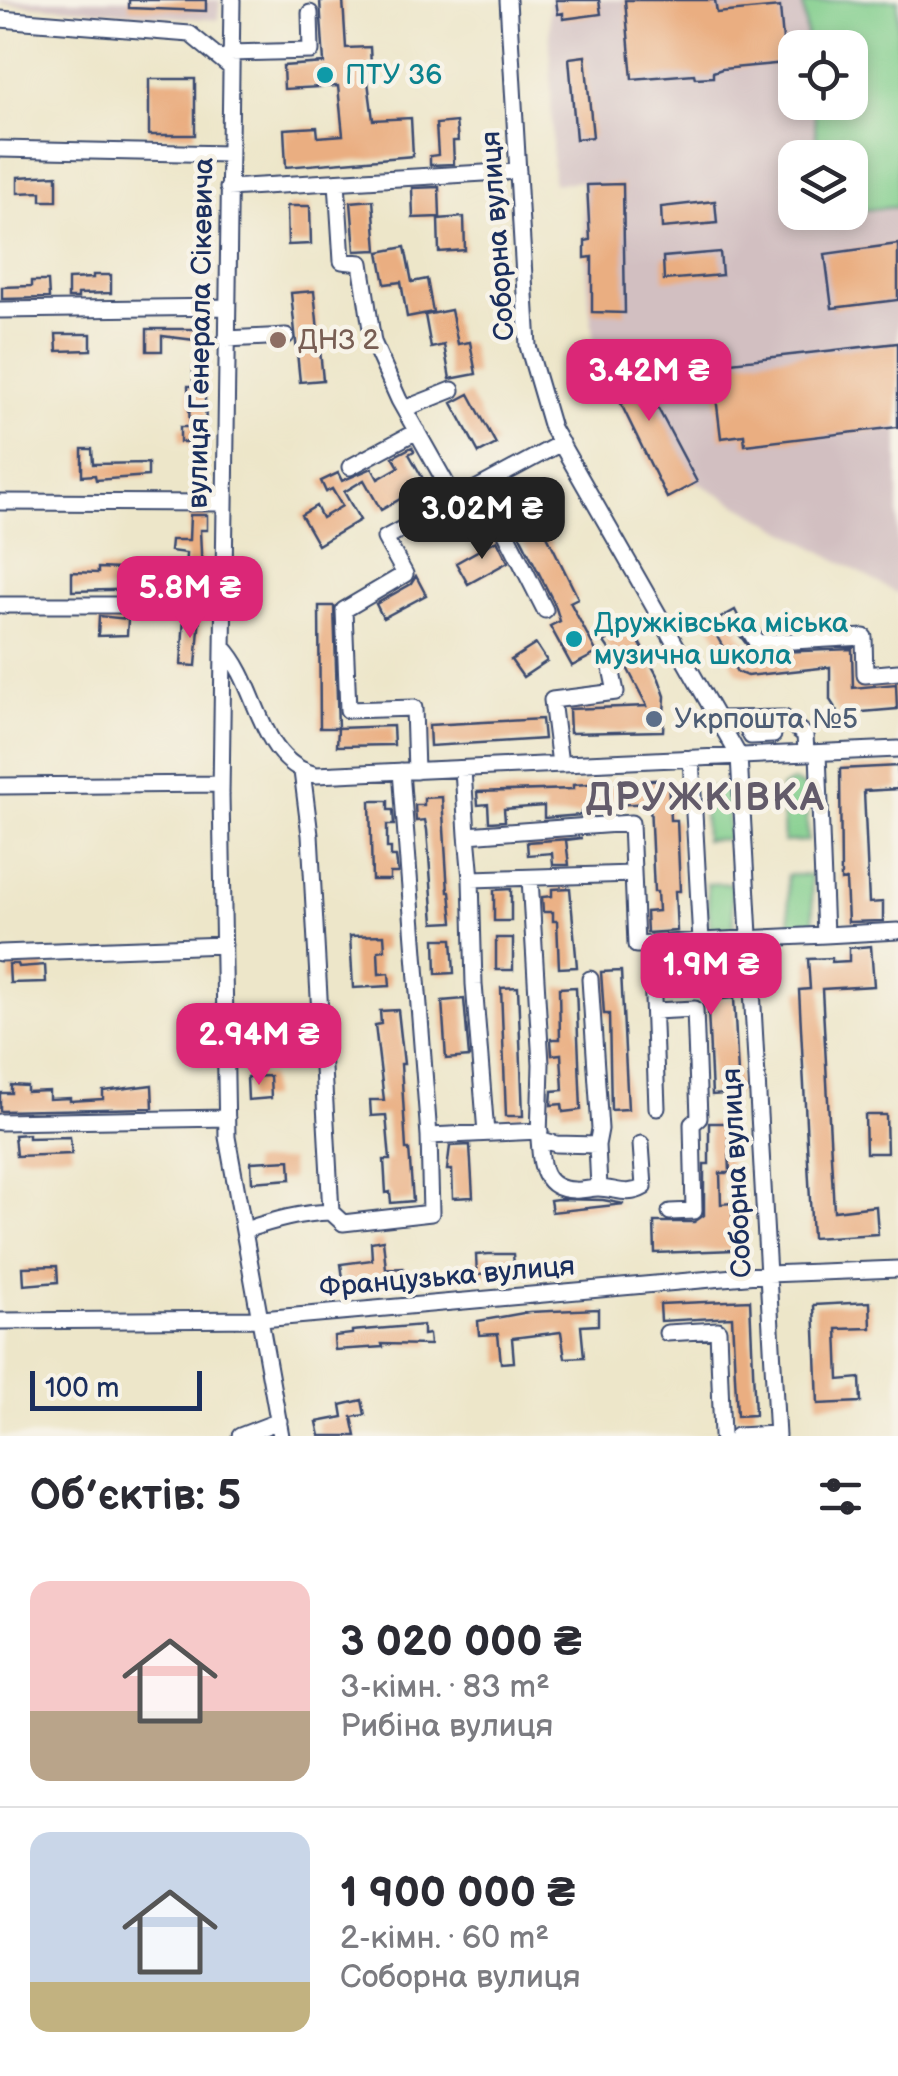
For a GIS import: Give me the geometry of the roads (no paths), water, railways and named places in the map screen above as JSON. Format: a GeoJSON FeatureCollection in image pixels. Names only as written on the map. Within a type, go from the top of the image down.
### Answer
{"type":"FeatureCollection","features":[{"type":"Feature","properties":{"kind":"street","name":"вулиця Генерала Сікевича"},"geometry":{"type":"LineString","coordinates":[[232,0],[221,784],[227,1137],[280,1428]]}},
{"type":"Feature","properties":{"kind":"street","name":"Соборна вулиця"},"geometry":{"type":"LineString","coordinates":[[508,0],[528,346],[552,428],[739,756],[777,1435]]}},
{"type":"Feature","properties":{"kind":"street"},"geometry":{"type":"LineString","coordinates":[[0,20],[190,34],[229,60],[311,51],[310,13]]}},
{"type":"Feature","properties":{"kind":"street"},"geometry":{"type":"LineString","coordinates":[[0,148],[228,154]]}},
{"type":"Feature","properties":{"kind":"street"},"geometry":{"type":"LineString","coordinates":[[228,188],[518,171]]}},
{"type":"Feature","properties":{"kind":"street"},"geometry":{"type":"LineString","coordinates":[[337,182],[342,261],[361,263],[373,342],[404,409],[456,500]]}},
{"type":"Feature","properties":{"kind":"street"},"geometry":{"type":"LineString","coordinates":[[0,310],[226,307]]}},
{"type":"Feature","properties":{"kind":"street"},"geometry":{"type":"LineString","coordinates":[[226,339],[286,336]]}},
{"type":"Feature","properties":{"kind":"street"},"geometry":{"type":"LineString","coordinates":[[404,409],[452,390]]}},
{"type":"Feature","properties":{"kind":"street"},"geometry":{"type":"LineString","coordinates":[[350,468],[417,431]]}},
{"type":"Feature","properties":{"kind":"street"},"geometry":{"type":"LineString","coordinates":[[245,1230],[288,1215],[331,1212],[343,1222],[431,1213],[408,771],[414,708],[348,710],[344,610],[405,574],[385,538],[561,443]]}},
{"type":"Feature","properties":{"kind":"street"},"geometry":{"type":"LineString","coordinates":[[482,486],[545,610]]}},
{"type":"Feature","properties":{"kind":"street"},"geometry":{"type":"LineString","coordinates":[[0,502],[224,503]]}},
{"type":"Feature","properties":{"kind":"street"},"geometry":{"type":"LineString","coordinates":[[0,605],[223,605]]}},
{"type":"Feature","properties":{"kind":"street"},"geometry":{"type":"LineString","coordinates":[[748,628],[757,643],[864,637],[866,675],[898,672]]}},
{"type":"Feature","properties":{"kind":"street"},"geometry":{"type":"LineString","coordinates":[[222,647],[235,660],[273,744],[288,762],[316,774],[898,748]]}},
{"type":"Feature","properties":{"kind":"street"},"geometry":{"type":"LineString","coordinates":[[560,764],[552,700],[616,692],[611,668]]}},
{"type":"Feature","properties":{"kind":"street"},"geometry":{"type":"LineString","coordinates":[[719,719],[784,718],[804,736],[812,753],[825,935]]}},
{"type":"Feature","properties":{"kind":"street"},"geometry":{"type":"LineString","coordinates":[[691,758],[701,941]]}},
{"type":"Feature","properties":{"kind":"street"},"geometry":{"type":"LineString","coordinates":[[463,768],[486,1134]]}},
{"type":"Feature","properties":{"kind":"street"},"geometry":{"type":"LineString","coordinates":[[302,771],[310,835],[331,1212]]}},
{"type":"Feature","properties":{"kind":"street"},"geometry":{"type":"LineString","coordinates":[[0,786],[221,784]]}},
{"type":"Feature","properties":{"kind":"street"},"geometry":{"type":"LineString","coordinates":[[466,835],[631,823],[636,945],[898,931]]}},
{"type":"Feature","properties":{"kind":"street"},"geometry":{"type":"LineString","coordinates":[[471,879],[633,874]]}},
{"type":"Feature","properties":{"kind":"street"},"geometry":{"type":"LineString","coordinates":[[530,878],[541,1064],[542,1173],[556,1187],[635,1192],[644,1188],[642,1144]]}},
{"type":"Feature","properties":{"kind":"street"},"geometry":{"type":"LineString","coordinates":[[647,944],[657,1108]]}},
{"type":"Feature","properties":{"kind":"street"},"geometry":{"type":"LineString","coordinates":[[0,953],[224,945]]}},
{"type":"Feature","properties":{"kind":"street"},"geometry":{"type":"LineString","coordinates":[[590,979],[600,1130],[599,1188]]}},
{"type":"Feature","properties":{"kind":"street"},"geometry":{"type":"LineString","coordinates":[[654,1012],[695,1009],[699,1118],[692,1124],[694,1211],[670,1212]]}},
{"type":"Feature","properties":{"kind":"street"},"geometry":{"type":"LineString","coordinates":[[0,1122],[227,1118]]}},
{"type":"Feature","properties":{"kind":"street"},"geometry":{"type":"LineString","coordinates":[[428,1136],[540,1135],[556,1144],[597,1145]]}},
{"type":"Feature","properties":{"kind":"street","name":"Французька вулиця"},"geometry":{"type":"LineString","coordinates":[[0,1322],[262,1318],[768,1274],[898,1269]]}},
{"type":"Feature","properties":{"kind":"street"},"geometry":{"type":"LineString","coordinates":[[667,1333],[718,1330],[722,1436]]}},
{"type":"Feature","properties":{"kind":"street"},"geometry":{"type":"LineString","coordinates":[[240,1436],[280,1428]]}},
{"type":"Feature","properties":{"kind":"street"},"geometry":{"type":"LineString","coordinates":[[737,1436],[777,1435]]}},
{"type":"Feature","properties":{"kind":"place","name":"ПТУ 36"},"geometry":{"type":"Point","coordinates":[325,75]}},
{"type":"Feature","properties":{"kind":"place","name":"ДНЗ 2"},"geometry":{"type":"Point","coordinates":[278,340]}},
{"type":"Feature","properties":{"kind":"place","name":"Дружківська міська музична школа"},"geometry":{"type":"Point","coordinates":[574,639]}},
{"type":"Feature","properties":{"kind":"place","name":"Укрпошта №5"},"geometry":{"type":"Point","coordinates":[654,719]}},
{"type":"Feature","properties":{"kind":"district","name":"ДРУЖКІВКА"},"geometry":{"type":"Point","coordinates":[706,798]}}]}
